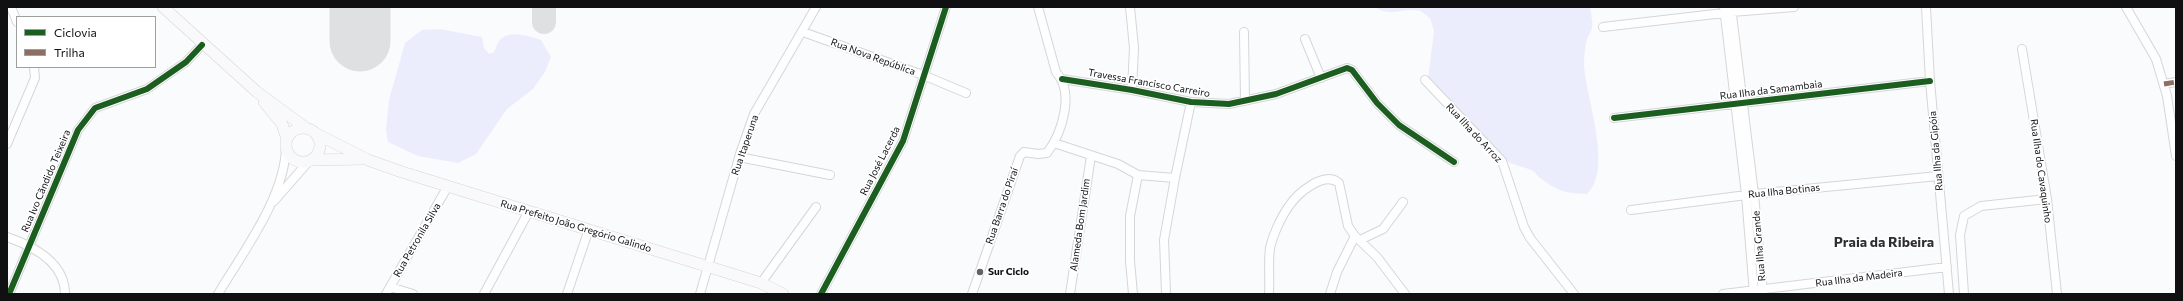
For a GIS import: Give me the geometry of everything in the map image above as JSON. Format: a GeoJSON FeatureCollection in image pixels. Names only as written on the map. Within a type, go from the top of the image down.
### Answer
{"type":"FeatureCollection","features":[{"type":"Feature","properties":{"kind":"main road","name":"Rua Prefeito João Gregório Galindo"},"geometry":{"type":"LineString","coordinates":[[163,7],[202,45],[257,92],[310,131],[368,160],[761,283],[783,294]]}},
{"type":"Feature","properties":{"kind":"main road","name":"Rua Prefeito João Gregório Galindo"},"geometry":{"type":"LineString","coordinates":[[257,92],[282,124],[289,154],[297,161],[368,160]]}},
{"type":"Feature","properties":{"kind":"main road"},"geometry":{"type":"LineString","coordinates":[[287,143],[295,130],[310,131],[320,142],[320,147],[311,160]]}},
{"type":"Feature","properties":{"kind":"street"},"geometry":{"type":"LineString","coordinates":[[11,7],[16,20]]}},
{"type":"Feature","properties":{"kind":"street","name":"Rua Itaperuna"},"geometry":{"type":"LineString","coordinates":[[700,294],[739,157],[754,114],[816,7]]}},
{"type":"Feature","properties":{"kind":"street","name":"Rua José Lacerda"},"geometry":{"type":"LineString","coordinates":[[821,294],[903,141],[912,118],[923,75],[946,7]]}},
{"type":"Feature","properties":{"kind":"street"},"geometry":{"type":"LineString","coordinates":[[1038,7],[1056,72],[1062,79],[1065,95],[1064,111],[1054,143],[1118,164],[1138,175],[1174,178]]}},
{"type":"Feature","properties":{"kind":"street"},"geometry":{"type":"LineString","coordinates":[[1130,7],[1134,48],[1132,90]]}},
{"type":"Feature","properties":{"kind":"street"},"geometry":{"type":"LineString","coordinates":[[1603,27],[1728,10],[1794,7]]}},
{"type":"Feature","properties":{"kind":"street","name":"Rua Ilha da Gipóia"},"geometry":{"type":"LineString","coordinates":[[1926,7],[1930,81],[1949,294]]}},
{"type":"Feature","properties":{"kind":"street"},"geometry":{"type":"LineString","coordinates":[[2126,7],[2156,59],[2164,84],[2176,156]]}},
{"type":"Feature","properties":{"kind":"street","name":"Rua Ilha Grande"},"geometry":{"type":"LineString","coordinates":[[1728,10],[1750,195],[1758,293]]}},
{"type":"Feature","properties":{"kind":"street","name":"Rua Nova República"},"geometry":{"type":"LineString","coordinates":[[802,32],[923,75],[966,93]]}},
{"type":"Feature","properties":{"kind":"street"},"geometry":{"type":"LineString","coordinates":[[1244,32],[1245,101]]}},
{"type":"Feature","properties":{"kind":"street"},"geometry":{"type":"LineString","coordinates":[[1304,39],[1321,78]]}},
{"type":"Feature","properties":{"kind":"street","name":"Rua Ivo Cãndido Teixeira"},"geometry":{"type":"LineString","coordinates":[[9,294],[78,130],[95,108],[147,89],[186,62],[202,45]]}},
{"type":"Feature","properties":{"kind":"street","name":"Rua Ilha do Cavaquinho"},"geometry":{"type":"LineString","coordinates":[[2022,49],[2047,199],[2057,294]]}},
{"type":"Feature","properties":{"kind":"street"},"geometry":{"type":"LineString","coordinates":[[7,144],[35,78],[34,68]]}},
{"type":"Feature","properties":{"kind":"street","name":"Travessa Francisco Carreiro"},"geometry":{"type":"LineString","coordinates":[[1062,79],[1212,105],[1245,101],[1276,94],[1321,78],[1340,69],[1347,68],[1352,70],[1377,103],[1399,125],[1454,162]]}},
{"type":"Feature","properties":{"kind":"street","name":"Rua Ilha do Arroz"},"geometry":{"type":"LineString","coordinates":[[1425,80],[1502,161],[1527,232],[1574,294]]}},
{"type":"Feature","properties":{"kind":"street","name":"Rua Ilha da Samambaia"},"geometry":{"type":"LineString","coordinates":[[1614,118],[1930,81]]}},
{"type":"Feature","properties":{"kind":"street"},"geometry":{"type":"LineString","coordinates":[[2164,84],[2176,82]]}},
{"type":"Feature","properties":{"kind":"street"},"geometry":{"type":"LineString","coordinates":[[1166,293],[1164,240],[1174,178],[1191,102]]}},
{"type":"Feature","properties":{"kind":"street"},"geometry":{"type":"LineString","coordinates":[[272,203],[286,162],[287,143]]}},
{"type":"Feature","properties":{"kind":"street","name":"Rua Barra do Piraí"},"geometry":{"type":"LineString","coordinates":[[972,294],[1020,156],[1024,152],[1038,154],[1047,153],[1054,143]]}},
{"type":"Feature","properties":{"kind":"street","name":"Alameda Bom Jardim"},"geometry":{"type":"LineString","coordinates":[[1070,294],[1091,156]]}},
{"type":"Feature","properties":{"kind":"street"},"geometry":{"type":"LineString","coordinates":[[739,157],[830,175]]}},
{"type":"Feature","properties":{"kind":"street"},"geometry":{"type":"LineString","coordinates":[[218,294],[272,203],[311,160]]}},
{"type":"Feature","properties":{"kind":"street"},"geometry":{"type":"LineString","coordinates":[[1133,294],[1130,261],[1130,216],[1138,175]]}},
{"type":"Feature","properties":{"kind":"street","name":"Rua Ilha Botinas"},"geometry":{"type":"LineString","coordinates":[[1631,210],[1750,195],[1938,176]]}},
{"type":"Feature","properties":{"kind":"street"},"geometry":{"type":"LineString","coordinates":[[1269,294],[1270,247],[1279,223],[1289,205],[1314,183],[1327,179],[1339,183],[1348,226],[1377,257],[1405,294]]}},
{"type":"Feature","properties":{"kind":"street","name":"Rua Petronila Silva"},"geometry":{"type":"LineString","coordinates":[[388,290],[448,186]]}},
{"type":"Feature","properties":{"kind":"street"},"geometry":{"type":"LineString","coordinates":[[1964,294],[1960,235],[1964,216],[1981,206],[2047,199]]}},
{"type":"Feature","properties":{"kind":"street"},"geometry":{"type":"LineString","coordinates":[[1330,294],[1337,272],[1358,238],[1383,229],[1403,202]]}},
{"type":"Feature","properties":{"kind":"street"},"geometry":{"type":"LineString","coordinates":[[761,283],[816,206]]}},
{"type":"Feature","properties":{"kind":"street"},"geometry":{"type":"LineString","coordinates":[[484,294],[529,210]]}},
{"type":"Feature","properties":{"kind":"street"},"geometry":{"type":"LineString","coordinates":[[567,294],[589,229]]}},
{"type":"Feature","properties":{"kind":"street"},"geometry":{"type":"LineString","coordinates":[[7,237],[30,245],[45,256],[60,273],[65,285],[65,294]]}},
{"type":"Feature","properties":{"kind":"street","name":"Rua Ilha da Madeira"},"geometry":{"type":"LineString","coordinates":[[1723,294],[1758,293],[1947,267]]}},
{"type":"Feature","properties":{"kind":"street"},"geometry":{"type":"LineString","coordinates":[[388,290],[412,294]]}},
{"type":"Feature","properties":{"kind":"shaded area"},"geometry":{"type":"Polygon","coordinates":[[[1375,7],[1590,7],[1592,28],[1586,42],[1584,64],[1596,132],[1598,168],[1595,183],[1587,194],[1569,192],[1553,187],[1533,171],[1507,161],[1428,79],[1434,31],[1430,18],[1420,11],[1409,10],[1386,12],[1375,7]]]}},
{"type":"Feature","properties":{"kind":"shaded area"},"geometry":{"type":"Polygon","coordinates":[[[440,29],[482,37],[484,48],[489,54],[494,52],[499,41],[504,37],[514,34],[526,36],[541,40],[551,57],[545,72],[533,89],[507,109],[476,154],[458,163],[418,156],[388,142],[386,130],[389,100],[405,43],[422,30],[440,29]]]}},
{"type":"Feature","properties":{"kind":"taxiway"},"geometry":{"type":"LineString","coordinates":[[544,7],[544,22]]}},
{"type":"Feature","properties":{"kind":"runway"},"geometry":{"type":"LineString","coordinates":[[360,7],[360,41]]}},
{"type":"Feature","properties":{"kind":"marked path"},"geometry":{"type":"LineString","coordinates":[[2164,84],[2176,82]]}},
{"type":"Feature","properties":{"kind":"cycle path"},"geometry":{"type":"LineString","coordinates":[[821,294],[903,141],[946,7]]}},
{"type":"Feature","properties":{"kind":"cycle path"},"geometry":{"type":"LineString","coordinates":[[9,294],[78,130],[95,108],[147,89],[186,62],[202,45]]}},
{"type":"Feature","properties":{"kind":"cycle path"},"geometry":{"type":"LineString","coordinates":[[1062,79],[1132,90],[1191,102],[1229,104],[1276,94],[1347,68],[1352,70],[1377,103],[1399,125],[1454,162]]}},
{"type":"Feature","properties":{"kind":"cycle path"},"geometry":{"type":"LineString","coordinates":[[1614,118],[1930,81]]}},
{"type":"Feature","properties":{"kind":"place","name":"Sur Ciclo"},"geometry":{"type":"Point","coordinates":[980,272]}},
{"type":"Feature","properties":{"kind":"district","name":"Praia da Ribeira"},"geometry":{"type":"Point","coordinates":[1884,242]}}]}
